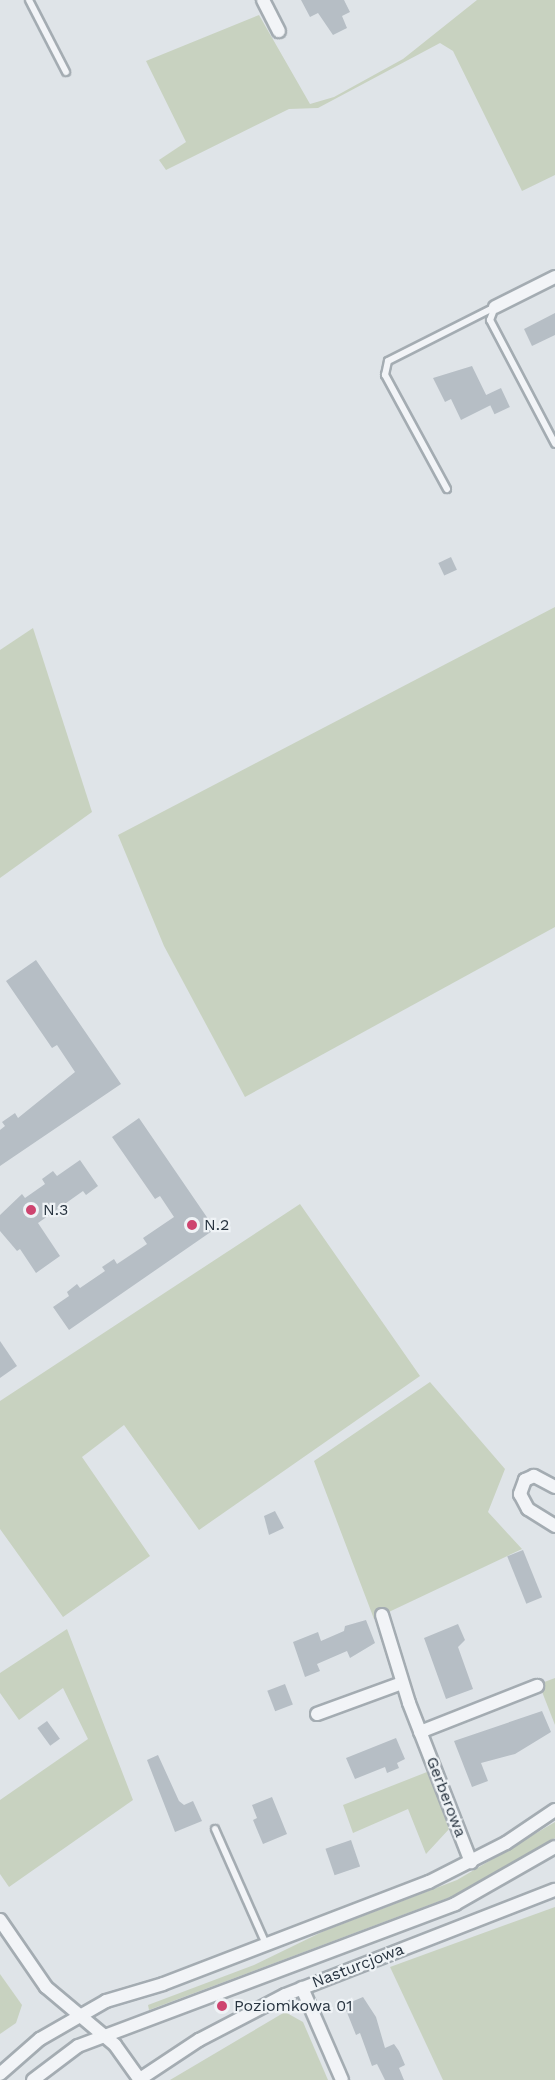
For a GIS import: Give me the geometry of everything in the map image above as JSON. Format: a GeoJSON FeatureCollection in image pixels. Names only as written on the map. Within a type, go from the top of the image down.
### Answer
{"type":"FeatureCollection","features":[{"type":"Feature","properties":{"kind":"street"},"geometry":{"type":"LineString","coordinates":[[264,0],[279,31]]}},
{"type":"Feature","properties":{"kind":"street"},"geometry":{"type":"LineString","coordinates":[[495,307],[555,277]]}},
{"type":"Feature","properties":{"kind":"street"},"geometry":{"type":"LineString","coordinates":[[550,1523],[528,1509],[520,1494],[530,1477],[543,1478],[553,1486]]}},
{"type":"Feature","properties":{"kind":"street","name":"Gerberowa"},"geometry":{"type":"LineString","coordinates":[[382,1615],[402,1683],[471,1863]]}},
{"type":"Feature","properties":{"kind":"street"},"geometry":{"type":"LineString","coordinates":[[317,1714],[402,1683]]}},
{"type":"Feature","properties":{"kind":"street"},"geometry":{"type":"LineString","coordinates":[[420,1732],[537,1686]]}},
{"type":"Feature","properties":{"kind":"street"},"geometry":{"type":"LineString","coordinates":[[0,2074],[40,2039],[106,2001],[266,1945],[471,1863],[555,1810]]}},
{"type":"Feature","properties":{"kind":"street"},"geometry":{"type":"LineString","coordinates":[[33,2080],[65,2054],[104,2037],[455,1904],[555,1847]]}},
{"type":"Feature","properties":{"kind":"street","name":"Nasturcjowa"},"geometry":{"type":"LineString","coordinates":[[140,2080],[199,2040],[302,1988],[555,1890]]}},
{"type":"Feature","properties":{"kind":"street"},"geometry":{"type":"LineString","coordinates":[[0,1920],[46,1987],[124,2054],[140,2080]]}},
{"type":"Feature","properties":{"kind":"street"},"geometry":{"type":"LineString","coordinates":[[302,1988],[342,2080]]}},
{"type":"Feature","properties":{"kind":"lane"},"geometry":{"type":"LineString","coordinates":[[29,0],[66,72]]}},
{"type":"Feature","properties":{"kind":"lane"},"geometry":{"type":"LineString","coordinates":[[495,307],[490,320],[555,444]]}},
{"type":"Feature","properties":{"kind":"lane"},"geometry":{"type":"LineString","coordinates":[[447,489],[385,375],[386,367],[388,361],[495,307]]}},
{"type":"Feature","properties":{"kind":"lane"},"geometry":{"type":"LineString","coordinates":[[215,1829],[266,1945]]}},
{"type":"Feature","properties":{"kind":"green space"},"geometry":{"type":"Polygon","coordinates":[[[477,0],[555,0],[555,175],[522,191],[453,51],[440,43],[318,108],[289,109],[166,170],[159,160],[186,142],[146,61],[259,15],[310,104],[334,97],[403,59],[477,0]]]}},
{"type":"Feature","properties":{"kind":"green space"},"geometry":{"type":"Polygon","coordinates":[[[555,607],[555,927],[245,1097],[164,946],[118,835],[555,607]]]}},
{"type":"Feature","properties":{"kind":"green space"},"geometry":{"type":"Polygon","coordinates":[[[33,628],[92,812],[0,878],[0,650],[33,628]]]}},
{"type":"Feature","properties":{"kind":"green space"},"geometry":{"type":"Polygon","coordinates":[[[300,1204],[420,1376],[199,1530],[124,1425],[82,1457],[150,1556],[63,1617],[0,1529],[0,1401],[300,1204]]]}},
{"type":"Feature","properties":{"kind":"green space"},"geometry":{"type":"Polygon","coordinates":[[[430,1382],[505,1469],[488,1512],[522,1549],[374,1619],[314,1461],[430,1382]]]}},
{"type":"Feature","properties":{"kind":"green space"},"geometry":{"type":"Polygon","coordinates":[[[67,1629],[133,1800],[9,1887],[0,1874],[0,1800],[88,1739],[63,1688],[19,1720],[0,1693],[0,1673],[67,1629]]]}},
{"type":"Feature","properties":{"kind":"green space"},"geometry":{"type":"Polygon","coordinates":[[[555,1678],[555,1725],[539,1684],[555,1678]]]}},
{"type":"Feature","properties":{"kind":"green space"},"geometry":{"type":"Polygon","coordinates":[[[427,1772],[450,1828],[426,1854],[408,1809],[353,1833],[343,1805],[427,1772]]]}},
{"type":"Feature","properties":{"kind":"green space"},"geometry":{"type":"Polygon","coordinates":[[[555,1822],[555,1838],[469,1890],[149,2010],[148,2005],[254,1965],[324,1931],[457,1880],[555,1822]]]}},
{"type":"Feature","properties":{"kind":"green space"},"geometry":{"type":"Polygon","coordinates":[[[555,1907],[555,2080],[443,2080],[390,1967],[555,1907]]]}},
{"type":"Feature","properties":{"kind":"green space"},"geometry":{"type":"Polygon","coordinates":[[[0,1974],[22,2005],[16,2023],[0,2034],[0,1974]]]}},
{"type":"Feature","properties":{"kind":"green space"},"geometry":{"type":"Polygon","coordinates":[[[285,2012],[303,2022],[328,2080],[170,2080],[285,2012]]]}},
{"type":"Feature","properties":{"kind":"building"},"geometry":{"type":"Polygon","coordinates":[[[301,0],[344,0],[350,12],[342,16],[347,28],[333,35],[318,13],[310,17],[301,0]]]}},
{"type":"Feature","properties":{"kind":"building"},"geometry":{"type":"Polygon","coordinates":[[[555,313],[555,335],[532,346],[524,329],[555,313]]]}},
{"type":"Feature","properties":{"kind":"building"},"geometry":{"type":"Polygon","coordinates":[[[472,366],[491,405],[461,420],[451,399],[445,402],[433,378],[472,366]]]}},
{"type":"Feature","properties":{"kind":"building"},"geometry":{"type":"Polygon","coordinates":[[[501,388],[510,407],[494,414],[486,395],[501,388]]]}},
{"type":"Feature","properties":{"kind":"building"},"geometry":{"type":"Polygon","coordinates":[[[451,557],[457,570],[444,576],[438,563],[451,557]]]}},
{"type":"Feature","properties":{"kind":"building"},"geometry":{"type":"Polygon","coordinates":[[[36,960],[121,1084],[0,1166],[0,1130],[5,1126],[2,1122],[15,1113],[18,1118],[75,1072],[57,1045],[52,1048],[6,981],[36,960]]]}},
{"type":"Feature","properties":{"kind":"building","name":"N.2"},"geometry":{"type":"Polygon","coordinates":[[[139,1118],[215,1229],[69,1330],[53,1307],[69,1296],[67,1292],[77,1284],[80,1288],[105,1271],[102,1267],[114,1259],[117,1264],[147,1244],[143,1238],[174,1217],[160,1196],[155,1199],[112,1137],[139,1118]]]}},
{"type":"Feature","properties":{"kind":"building","name":"N.3"},"geometry":{"type":"Polygon","coordinates":[[[80,1160],[98,1186],[86,1195],[83,1191],[38,1223],[60,1256],[36,1273],[20,1249],[17,1251],[0,1231],[0,1215],[22,1194],[25,1198],[45,1184],[42,1179],[53,1171],[57,1176],[80,1160]]]}},
{"type":"Feature","properties":{"kind":"building"},"geometry":{"type":"Polygon","coordinates":[[[0,1341],[17,1366],[0,1378],[0,1341]]]}},
{"type":"Feature","properties":{"kind":"building"},"geometry":{"type":"Polygon","coordinates":[[[275,1511],[284,1528],[269,1535],[264,1516],[275,1511]]]}},
{"type":"Feature","properties":{"kind":"building"},"geometry":{"type":"Polygon","coordinates":[[[523,1550],[542,1597],[526,1604],[507,1556],[523,1550]]]}},
{"type":"Feature","properties":{"kind":"building"},"geometry":{"type":"Polygon","coordinates":[[[366,1620],[375,1643],[350,1658],[347,1651],[317,1664],[320,1671],[305,1677],[293,1642],[318,1632],[321,1641],[344,1631],[345,1626],[366,1620]]]}},
{"type":"Feature","properties":{"kind":"building"},"geometry":{"type":"Polygon","coordinates":[[[458,1624],[465,1640],[458,1647],[473,1689],[446,1699],[424,1638],[458,1624]]]}},
{"type":"Feature","properties":{"kind":"building"},"geometry":{"type":"Polygon","coordinates":[[[285,1684],[293,1705],[275,1711],[267,1691],[285,1684]]]}},
{"type":"Feature","properties":{"kind":"building"},"geometry":{"type":"Polygon","coordinates":[[[542,1711],[551,1732],[515,1754],[481,1763],[488,1781],[472,1787],[454,1741],[542,1711]]]}},
{"type":"Feature","properties":{"kind":"building"},"geometry":{"type":"Polygon","coordinates":[[[47,1721],[60,1739],[50,1746],[37,1728],[47,1721]]]}},
{"type":"Feature","properties":{"kind":"building"},"geometry":{"type":"Polygon","coordinates":[[[396,1738],[405,1759],[397,1763],[399,1768],[387,1773],[385,1767],[355,1779],[346,1758],[396,1738]]]}},
{"type":"Feature","properties":{"kind":"building"},"geometry":{"type":"Polygon","coordinates":[[[158,1755],[179,1801],[184,1805],[193,1801],[202,1821],[175,1832],[147,1760],[158,1755]]]}},
{"type":"Feature","properties":{"kind":"building"},"geometry":{"type":"Polygon","coordinates":[[[272,1797],[287,1834],[263,1844],[253,1820],[257,1818],[252,1805],[272,1797]]]}},
{"type":"Feature","properties":{"kind":"building"},"geometry":{"type":"Polygon","coordinates":[[[351,1840],[360,1866],[335,1875],[325,1849],[351,1840]]]}},
{"type":"Feature","properties":{"kind":"building"},"geometry":{"type":"Polygon","coordinates":[[[363,1997],[376,2017],[385,2048],[394,2044],[399,2051],[405,2065],[399,2068],[404,2080],[385,2080],[377,2064],[372,2066],[360,2033],[356,2035],[344,2005],[363,1997]]]}},
{"type":"Feature","properties":{"kind":"place","name":"N.3"},"geometry":{"type":"Point","coordinates":[31,1210]}},
{"type":"Feature","properties":{"kind":"place","name":"N.2"},"geometry":{"type":"Point","coordinates":[192,1225]}},
{"type":"Feature","properties":{"kind":"place","name":"Poziomkowa 01"},"geometry":{"type":"Point","coordinates":[222,2006]}}]}
